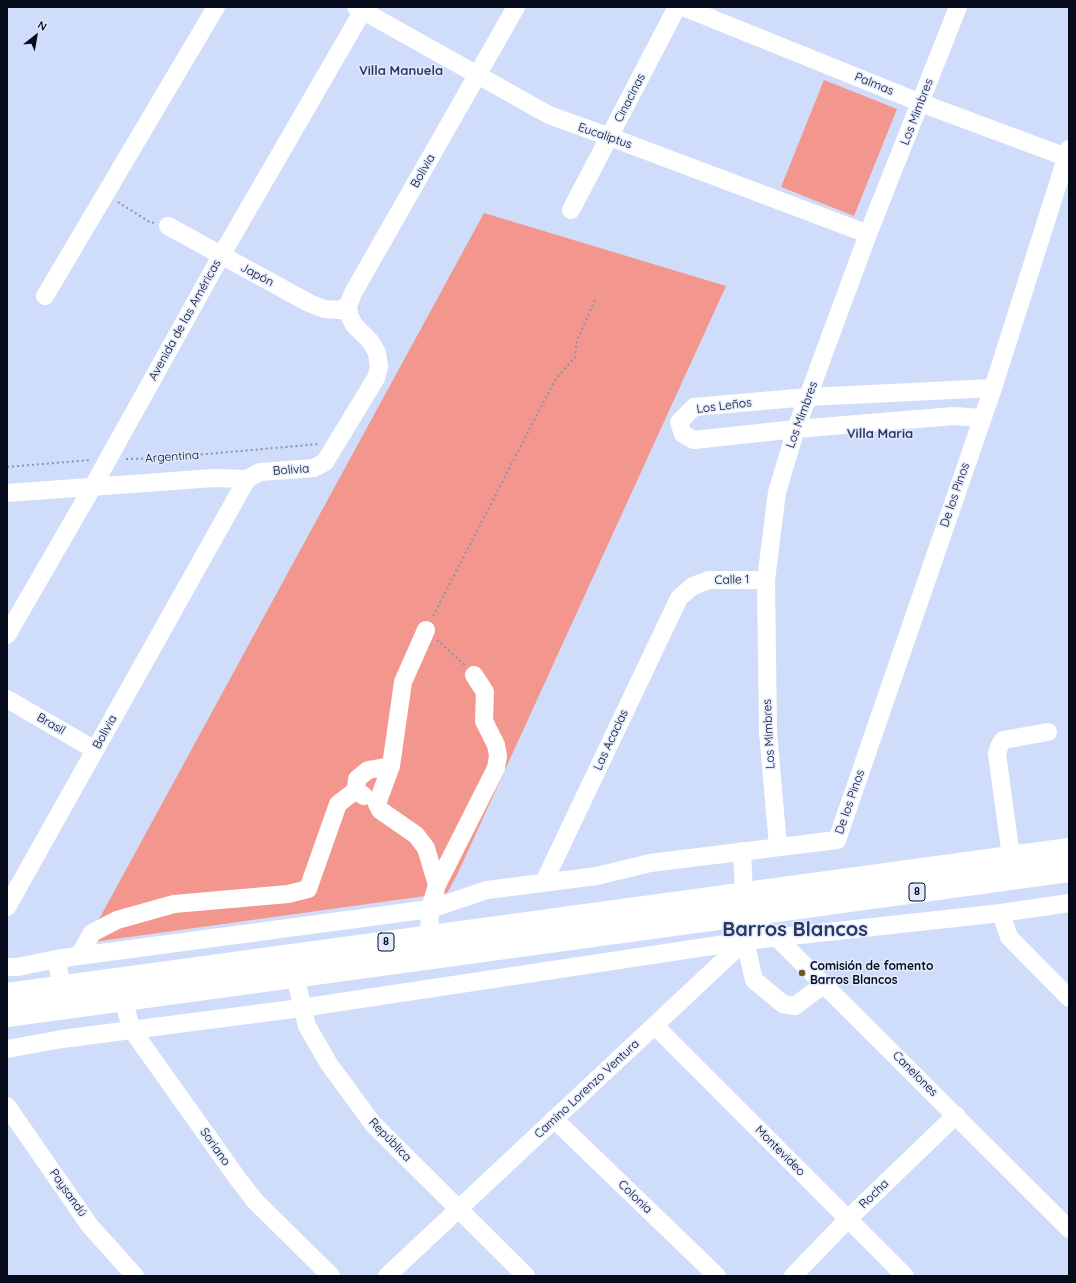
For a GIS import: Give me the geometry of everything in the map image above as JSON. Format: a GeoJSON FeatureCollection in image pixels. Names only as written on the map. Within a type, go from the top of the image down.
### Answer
{"type":"FeatureCollection","features":[{"type":"Feature","properties":{"kind":"highway","name":"8"},"geometry":{"type":"LineString","coordinates":[[7,994],[1069,849]]}},
{"type":"Feature","properties":{"kind":"highway","name":"8"},"geometry":{"type":"LineString","coordinates":[[7,1016],[652,929],[763,917],[1069,871]]}},
{"type":"Feature","properties":{"kind":"street"},"geometry":{"type":"LineString","coordinates":[[46,296],[216,7]]}},
{"type":"Feature","properties":{"kind":"street","name":"Bolivia"},"geometry":{"type":"LineString","coordinates":[[7,907],[247,479],[260,472],[314,468],[325,462],[376,378],[379,367],[377,353],[372,342],[354,325],[349,315],[348,306],[353,293],[516,7]]}},
{"type":"Feature","properties":{"kind":"street","name":"Cinacinas"},"geometry":{"type":"LineString","coordinates":[[571,210],[677,7]]}},
{"type":"Feature","properties":{"kind":"street","name":"Palmas"},"geometry":{"type":"LineString","coordinates":[[684,7],[921,103],[1068,153]]}},
{"type":"Feature","properties":{"kind":"street","name":"Los Mimbres"},"geometry":{"type":"LineString","coordinates":[[778,846],[768,732],[766,580],[777,492],[796,429],[868,234],[958,7]]}},
{"type":"Feature","properties":{"kind":"street","name":"Eucaliptus"},"geometry":{"type":"LineString","coordinates":[[362,8],[549,116],[610,136],[868,234]]}},
{"type":"Feature","properties":{"kind":"street","name":"Avenida de las Américas"},"geometry":{"type":"LineString","coordinates":[[7,635],[108,460],[221,256],[362,8]]}},
{"type":"Feature","properties":{"kind":"street","name":"De los Pinos"},"geometry":{"type":"LineString","coordinates":[[778,846],[837,840],[993,388],[1068,153]]}},
{"type":"Feature","properties":{"kind":"street","name":"Japón"},"geometry":{"type":"LineString","coordinates":[[168,226],[221,256],[324,309],[339,310],[348,306]]}},
{"type":"Feature","properties":{"kind":"street","name":"Los Leños"},"geometry":{"type":"LineString","coordinates":[[982,418],[954,416],[796,429],[694,440],[683,434],[679,422],[694,408],[808,397],[993,388]]}},
{"type":"Feature","properties":{"kind":"street","name":"Argentina"},"geometry":{"type":"LineString","coordinates":[[7,493],[214,478],[247,479]]}},
{"type":"Feature","properties":{"kind":"street","name":"Calle 1"},"geometry":{"type":"LineString","coordinates":[[679,598],[693,586],[709,580],[766,580]]}},
{"type":"Feature","properties":{"kind":"street","name":"Las Acacias"},"geometry":{"type":"LineString","coordinates":[[544,882],[679,598]]}},
{"type":"Feature","properties":{"kind":"street"},"geometry":{"type":"LineString","coordinates":[[377,804],[390,766],[403,682],[426,630]]}},
{"type":"Feature","properties":{"kind":"street"},"geometry":{"type":"LineString","coordinates":[[429,936],[430,908],[437,886],[496,768],[498,756],[496,745],[484,721],[486,692],[474,675]]}},
{"type":"Feature","properties":{"kind":"street","name":"Brasil"},"geometry":{"type":"LineString","coordinates":[[7,698],[95,750]]}},
{"type":"Feature","properties":{"kind":"street"},"geometry":{"type":"LineString","coordinates":[[1011,856],[997,754],[999,746],[1003,740],[1048,732]]}},
{"type":"Feature","properties":{"kind":"street"},"geometry":{"type":"LineString","coordinates":[[79,956],[92,933],[117,920],[174,904],[288,894],[308,889],[338,804],[356,790],[357,779],[368,770],[390,766]]}},
{"type":"Feature","properties":{"kind":"street"},"geometry":{"type":"LineString","coordinates":[[356,790],[377,804],[380,810],[416,835],[426,848],[437,886]]}},
{"type":"Feature","properties":{"kind":"street"},"geometry":{"type":"LineString","coordinates":[[7,967],[18,967],[56,959],[430,908],[487,890],[597,876],[650,863],[778,846]]}},
{"type":"Feature","properties":{"kind":"street"},"geometry":{"type":"LineString","coordinates":[[742,851],[744,894]]}},
{"type":"Feature","properties":{"kind":"street"},"geometry":{"type":"LineString","coordinates":[[763,917],[766,891]]}},
{"type":"Feature","properties":{"kind":"street"},"geometry":{"type":"LineString","coordinates":[[7,1050],[62,1039],[301,1008],[745,941],[1001,914],[1069,903]]}},
{"type":"Feature","properties":{"kind":"street"},"geometry":{"type":"LineString","coordinates":[[1001,914],[1009,937],[1069,998]]}},
{"type":"Feature","properties":{"kind":"street","name":"Canelones"},"geometry":{"type":"LineString","coordinates":[[763,917],[777,938],[1069,1229]]}},
{"type":"Feature","properties":{"kind":"street","name":"Camino Lorenzo Ventura"},"geometry":{"type":"LineString","coordinates":[[387,1276],[752,935],[763,917]]}},
{"type":"Feature","properties":{"kind":"street"},"geometry":{"type":"LineString","coordinates":[[652,929],[655,955]]}},
{"type":"Feature","properties":{"kind":"street"},"geometry":{"type":"LineString","coordinates":[[745,941],[754,980],[783,1004],[795,1006],[824,984]]}},
{"type":"Feature","properties":{"kind":"street"},"geometry":{"type":"LineString","coordinates":[[558,942],[562,968]]}},
{"type":"Feature","properties":{"kind":"street"},"geometry":{"type":"LineString","coordinates":[[56,959],[62,986]]}},
{"type":"Feature","properties":{"kind":"street","name":"República"},"geometry":{"type":"LineString","coordinates":[[295,976],[306,1026],[329,1064],[373,1124],[526,1276]]}},
{"type":"Feature","properties":{"kind":"street","name":"Soriano"},"geometry":{"type":"LineString","coordinates":[[124,1000],[132,1030],[255,1201],[331,1276]]}},
{"type":"Feature","properties":{"kind":"street","name":"Montevideo"},"geometry":{"type":"LineString","coordinates":[[655,1026],[905,1276]]}},
{"type":"Feature","properties":{"kind":"street","name":"Paysandú"},"geometry":{"type":"LineString","coordinates":[[7,1106],[90,1226],[134,1276]]}},
{"type":"Feature","properties":{"kind":"street","name":"Rocha"},"geometry":{"type":"LineString","coordinates":[[793,1276],[848,1219],[956,1115]]}},
{"type":"Feature","properties":{"kind":"street","name":"Colonia"},"geometry":{"type":"LineString","coordinates":[[554,1119],[717,1276]]}},
{"type":"Feature","properties":{"kind":"path"},"geometry":{"type":"LineString","coordinates":[[106,194],[148,221],[168,226]]}},
{"type":"Feature","properties":{"kind":"path"},"geometry":{"type":"LineString","coordinates":[[474,675],[426,630],[555,380],[575,356],[577,340],[595,300]]}},
{"type":"Feature","properties":{"kind":"path","name":"Argentina"},"geometry":{"type":"LineString","coordinates":[[7,467],[162,458],[322,444],[336,445]]}},
{"type":"Feature","properties":{"kind":"shaded area"},"geometry":{"type":"Polygon","coordinates":[[[824,80],[897,109],[854,216],[781,187],[824,80]]]}},
{"type":"Feature","properties":{"kind":"shaded area"},"geometry":{"type":"Polygon","coordinates":[[[484,213],[726,286],[457,875],[447,893],[86,943],[484,213]]]}},
{"type":"Feature","properties":{"kind":"place","name":"Comisión de fomento Barros Blancos"},"geometry":{"type":"Point","coordinates":[802,973]}},
{"type":"Feature","properties":{"kind":"district","name":"Villa Manuela"},"geometry":{"type":"Point","coordinates":[401,71]}},
{"type":"Feature","properties":{"kind":"district","name":"Villa Maria"},"geometry":{"type":"Point","coordinates":[880,434]}},
{"type":"Feature","properties":{"kind":"district","name":"Barros Blancos"},"geometry":{"type":"Point","coordinates":[795,930]}}]}
